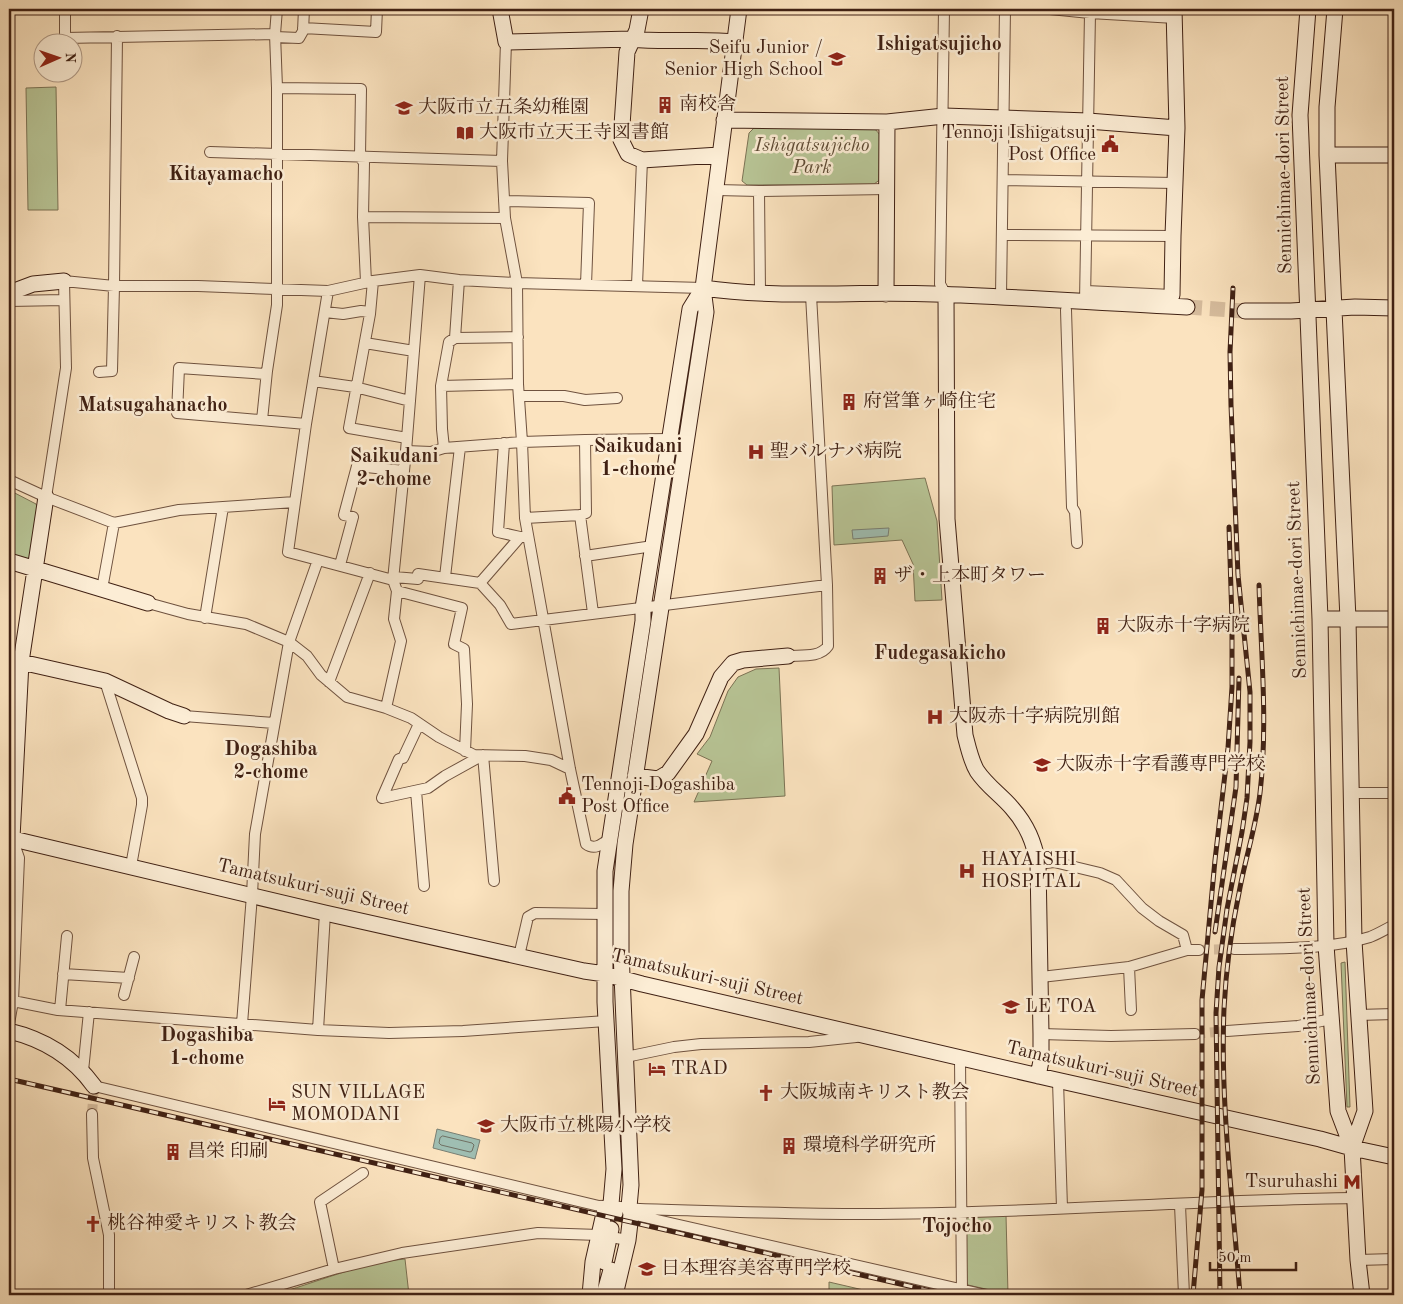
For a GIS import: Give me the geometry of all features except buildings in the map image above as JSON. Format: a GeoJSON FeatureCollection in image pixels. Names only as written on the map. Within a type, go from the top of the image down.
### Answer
{"type":"FeatureCollection","features":[{"type":"Feature","properties":{"kind":"street"},"geometry":{"type":"LineString","coordinates":[[65,9],[65,38],[275,35],[299,38],[303,28],[304,9]]}},
{"type":"Feature","properties":{"kind":"street"},"geometry":{"type":"LineString","coordinates":[[262,420],[266,374],[277,305],[277,88],[275,35],[277,9]]}},
{"type":"Feature","properties":{"kind":"street"},"geometry":{"type":"LineString","coordinates":[[303,28],[376,32],[377,9]]}},
{"type":"Feature","properties":{"kind":"street"},"geometry":{"type":"LineString","coordinates":[[500,9],[506,42],[502,161],[506,218],[517,283],[518,384],[522,442],[524,537],[543,619],[570,770],[586,844],[590,847],[595,847],[608,840]]}},
{"type":"Feature","properties":{"kind":"street"},"geometry":{"type":"LineString","coordinates":[[641,9],[637,30],[627,52],[621,140],[628,154],[642,160],[719,155]]}},
{"type":"Feature","properties":{"kind":"street"},"geometry":{"type":"LineString","coordinates":[[590,1295],[593,1262],[624,1223],[630,1210],[631,1185],[624,978],[621,952],[621,891],[625,844],[706,312],[703,288],[739,9]]}},
{"type":"Feature","properties":{"kind":"street"},"geometry":{"type":"LineString","coordinates":[[944,9],[944,116],[940,284],[946,295],[947,519],[965,735],[969,752],[977,771],[991,788],[1012,808],[1027,828],[1035,846],[1038,864],[1041,977],[1041,1061],[1038,1076]]}},
{"type":"Feature","properties":{"kind":"street"},"geometry":{"type":"LineString","coordinates":[[1000,296],[1005,9]]}},
{"type":"Feature","properties":{"kind":"street"},"geometry":{"type":"LineString","coordinates":[[9,293],[33,284],[64,281],[114,286],[198,286],[328,291],[370,281],[420,275],[459,280],[517,283],[637,285],[812,295],[1172,295],[1177,128],[1175,13],[1090,13],[1050,9]]}},
{"type":"Feature","properties":{"kind":"street","name":"Sennichimae-dori Street"},"geometry":{"type":"LineString","coordinates":[[1308,9],[1300,115],[1320,619],[1326,945],[1338,1111],[1352,1148],[1358,1260],[1362,1295]]}},
{"type":"Feature","properties":{"kind":"street","name":"Sennichimae-dori Street"},"geometry":{"type":"LineString","coordinates":[[1335,9],[1327,106],[1327,155],[1348,619],[1354,941],[1365,1111],[1352,1148]]}},
{"type":"Feature","properties":{"kind":"street"},"geometry":{"type":"LineString","coordinates":[[1086,296],[1090,13]]}},
{"type":"Feature","properties":{"kind":"street"},"geometry":{"type":"LineString","coordinates":[[99,372],[112,371],[116,36]]}},
{"type":"Feature","properties":{"kind":"street"},"geometry":{"type":"LineString","coordinates":[[506,42],[632,39],[735,42]]}},
{"type":"Feature","properties":{"kind":"street"},"geometry":{"type":"LineString","coordinates":[[277,88],[360,89],[360,156],[364,163],[363,217],[370,281],[370,312],[348,428],[407,438]]}},
{"type":"Feature","properties":{"kind":"street"},"geometry":{"type":"LineString","coordinates":[[724,120],[887,122],[944,116],[1004,117],[1177,128]]}},
{"type":"Feature","properties":{"kind":"street"},"geometry":{"type":"LineString","coordinates":[[886,294],[887,122]]}},
{"type":"Feature","properties":{"kind":"street"},"geometry":{"type":"LineString","coordinates":[[210,152],[502,161]]}},
{"type":"Feature","properties":{"kind":"street"},"geometry":{"type":"LineString","coordinates":[[1327,155],[1394,156]]}},
{"type":"Feature","properties":{"kind":"street"},"geometry":{"type":"LineString","coordinates":[[637,285],[642,160]]}},
{"type":"Feature","properties":{"kind":"street"},"geometry":{"type":"LineString","coordinates":[[1003,180],[1175,183]]}},
{"type":"Feature","properties":{"kind":"street"},"geometry":{"type":"LineString","coordinates":[[717,190],[887,189]]}},
{"type":"Feature","properties":{"kind":"street"},"geometry":{"type":"LineString","coordinates":[[758,191],[760,292]]}},
{"type":"Feature","properties":{"kind":"street"},"geometry":{"type":"LineString","coordinates":[[504,201],[589,203],[586,285]]}},
{"type":"Feature","properties":{"kind":"street"},"geometry":{"type":"LineString","coordinates":[[363,217],[506,218]]}},
{"type":"Feature","properties":{"kind":"street"},"geometry":{"type":"LineString","coordinates":[[1002,235],[1173,236]]}},
{"type":"Feature","properties":{"kind":"street"},"geometry":{"type":"LineString","coordinates":[[386,708],[401,641],[394,619],[396,591],[394,578],[420,275]]}},
{"type":"Feature","properties":{"kind":"street"},"geometry":{"type":"LineString","coordinates":[[455,338],[459,280]]}},
{"type":"Feature","properties":{"kind":"street"},"geometry":{"type":"LineString","coordinates":[[9,1024],[13,1001],[18,858],[10,837],[15,660],[35,569],[66,368],[64,281]]}},
{"type":"Feature","properties":{"kind":"street"},"geometry":{"type":"LineString","coordinates":[[613,1209],[614,1169],[606,1020],[604,914],[608,840],[690,310],[703,288]]}},
{"type":"Feature","properties":{"kind":"street"},"geometry":{"type":"LineString","coordinates":[[328,291],[306,424],[288,552],[394,578],[418,579],[418,574],[480,583],[500,605],[511,624],[827,585]]}},
{"type":"Feature","properties":{"kind":"street"},"geometry":{"type":"LineString","coordinates":[[636,776],[658,779],[668,773],[696,734],[721,678],[729,666],[743,660],[817,654],[824,652],[828,646],[827,585],[812,295]]}},
{"type":"Feature","properties":{"kind":"street"},"geometry":{"type":"LineString","coordinates":[[1086,296],[1187,307]]}},
{"type":"Feature","properties":{"kind":"street"},"geometry":{"type":"LineString","coordinates":[[9,301],[64,300]]}},
{"type":"Feature","properties":{"kind":"street"},"geometry":{"type":"LineString","coordinates":[[1244,311],[1394,308]]}},
{"type":"Feature","properties":{"kind":"street"},"geometry":{"type":"LineString","coordinates":[[1066,310],[1072,507],[1075,512],[1077,542]]}},
{"type":"Feature","properties":{"kind":"street"},"geometry":{"type":"LineString","coordinates":[[325,312],[343,314],[361,311],[370,312]]}},
{"type":"Feature","properties":{"kind":"street"},"geometry":{"type":"LineString","coordinates":[[444,448],[441,386],[449,342],[455,338],[518,337]]}},
{"type":"Feature","properties":{"kind":"street"},"geometry":{"type":"LineString","coordinates":[[365,343],[414,351]]}},
{"type":"Feature","properties":{"kind":"street"},"geometry":{"type":"LineString","coordinates":[[266,374],[179,368],[177,413],[306,424]]}},
{"type":"Feature","properties":{"kind":"street"},"geometry":{"type":"LineString","coordinates":[[313,381],[355,388],[410,401]]}},
{"type":"Feature","properties":{"kind":"street"},"geometry":{"type":"LineString","coordinates":[[441,386],[518,384]]}},
{"type":"Feature","properties":{"kind":"street"},"geometry":{"type":"LineString","coordinates":[[519,396],[564,396],[585,400],[617,398]]}},
{"type":"Feature","properties":{"kind":"street"},"geometry":{"type":"LineString","coordinates":[[406,451],[431,452],[444,448],[522,442],[669,439]]}},
{"type":"Feature","properties":{"kind":"street"},"geometry":{"type":"LineString","coordinates":[[524,518],[580,516],[586,513],[585,440]]}},
{"type":"Feature","properties":{"kind":"street"},"geometry":{"type":"LineString","coordinates":[[504,444],[498,532],[524,537]]}},
{"type":"Feature","properties":{"kind":"street"},"geometry":{"type":"LineString","coordinates":[[445,577],[460,447]]}},
{"type":"Feature","properties":{"kind":"street"},"geometry":{"type":"LineString","coordinates":[[340,565],[353,517],[344,515],[356,466],[404,471]]}},
{"type":"Feature","properties":{"kind":"street"},"geometry":{"type":"LineString","coordinates":[[9,480],[46,497],[114,523],[179,510],[295,502]]}},
{"type":"Feature","properties":{"kind":"street"},"geometry":{"type":"LineString","coordinates":[[205,618],[223,507]]}},
{"type":"Feature","properties":{"kind":"street"},"geometry":{"type":"LineString","coordinates":[[580,516],[593,613]]}},
{"type":"Feature","properties":{"kind":"street"},"geometry":{"type":"LineString","coordinates":[[102,589],[114,523]]}},
{"type":"Feature","properties":{"kind":"street"},"geometry":{"type":"LineString","coordinates":[[480,583],[524,537]]}},
{"type":"Feature","properties":{"kind":"street"},"geometry":{"type":"LineString","coordinates":[[585,556],[653,546]]}},
{"type":"Feature","properties":{"kind":"street"},"geometry":{"type":"LineString","coordinates":[[242,1024],[255,834],[289,642],[318,560]]}},
{"type":"Feature","properties":{"kind":"street"},"geometry":{"type":"LineString","coordinates":[[9,561],[148,603],[205,618],[246,624],[289,642],[307,656],[329,682],[348,697],[386,708],[411,718],[439,737],[465,751],[474,755],[525,756],[552,760],[570,770]]}},
{"type":"Feature","properties":{"kind":"street"},"geometry":{"type":"LineString","coordinates":[[329,682],[370,573]]}},
{"type":"Feature","properties":{"kind":"street"},"geometry":{"type":"LineString","coordinates":[[396,591],[462,608],[454,644],[464,649],[467,704],[465,751]]}},
{"type":"Feature","properties":{"kind":"street"},"geometry":{"type":"LineString","coordinates":[[1320,619],[1394,618]]}},
{"type":"Feature","properties":{"kind":"street"},"geometry":{"type":"LineString","coordinates":[[15,660],[105,682],[184,716],[274,723]]}},
{"type":"Feature","properties":{"kind":"street"},"geometry":{"type":"LineString","coordinates":[[105,682],[142,798],[131,866]]}},
{"type":"Feature","properties":{"kind":"street"},"geometry":{"type":"LineString","coordinates":[[419,724],[403,758],[399,759],[382,798],[428,788],[444,776],[483,755]]}},
{"type":"Feature","properties":{"kind":"street"},"geometry":{"type":"LineString","coordinates":[[483,755],[494,881]]}},
{"type":"Feature","properties":{"kind":"street"},"geometry":{"type":"LineString","coordinates":[[416,791],[424,886]]}},
{"type":"Feature","properties":{"kind":"street"},"geometry":{"type":"LineString","coordinates":[[1352,794],[1394,793]]}},
{"type":"Feature","properties":{"kind":"street","name":"Tamatsukuri-suji Street"},"geometry":{"type":"LineString","coordinates":[[10,837],[325,913],[584,971],[624,978],[642,984],[1058,1081],[1394,1156]]}},
{"type":"Feature","properties":{"kind":"street"},"geometry":{"type":"LineString","coordinates":[[1038,864],[1054,862],[1100,873],[1116,880],[1142,908],[1159,921],[1184,935],[1187,950]]}},
{"type":"Feature","properties":{"kind":"street"},"geometry":{"type":"LineString","coordinates":[[519,956],[528,917],[535,912],[604,914]]}},
{"type":"Feature","properties":{"kind":"street"},"geometry":{"type":"LineString","coordinates":[[318,1030],[325,913]]}},
{"type":"Feature","properties":{"kind":"street"},"geometry":{"type":"LineString","coordinates":[[1234,949],[1308,947],[1354,941],[1372,937],[1394,925]]}},
{"type":"Feature","properties":{"kind":"street"},"geometry":{"type":"LineString","coordinates":[[60,1010],[67,936]]}},
{"type":"Feature","properties":{"kind":"street"},"geometry":{"type":"LineString","coordinates":[[1041,977],[1129,967],[1187,950],[1199,950]]}},
{"type":"Feature","properties":{"kind":"street"},"geometry":{"type":"LineString","coordinates":[[124,995],[134,957]]}},
{"type":"Feature","properties":{"kind":"street"},"geometry":{"type":"LineString","coordinates":[[1129,967],[1131,1010]]}},
{"type":"Feature","properties":{"kind":"street"},"geometry":{"type":"LineString","coordinates":[[63,974],[129,978]]}},
{"type":"Feature","properties":{"kind":"street"},"geometry":{"type":"LineString","coordinates":[[13,1001],[60,1010],[318,1030],[389,1033],[463,1031],[606,1020]]}},
{"type":"Feature","properties":{"kind":"street"},"geometry":{"type":"LineString","coordinates":[[84,1071],[89,1012]]}},
{"type":"Feature","properties":{"kind":"street"},"geometry":{"type":"LineString","coordinates":[[1358,1015],[1394,1014]]}},
{"type":"Feature","properties":{"kind":"street"},"geometry":{"type":"LineString","coordinates":[[1227,1031],[1298,1026],[1331,1019]]}},
{"type":"Feature","properties":{"kind":"street"},"geometry":{"type":"LineString","coordinates":[[9,1031],[29,1036],[47,1044],[84,1071],[94,1086],[613,1209]]}},
{"type":"Feature","properties":{"kind":"street"},"geometry":{"type":"LineString","coordinates":[[1041,1034],[1111,1036],[1195,1034]]}},
{"type":"Feature","properties":{"kind":"street"},"geometry":{"type":"LineString","coordinates":[[626,1057],[674,1047],[701,1044],[809,1042],[867,1036]]}},
{"type":"Feature","properties":{"kind":"street"},"geometry":{"type":"LineString","coordinates":[[960,1058],[962,1293]]}},
{"type":"Feature","properties":{"kind":"street"},"geometry":{"type":"LineString","coordinates":[[1058,1081],[1062,1208]]}},
{"type":"Feature","properties":{"kind":"street"},"geometry":{"type":"LineString","coordinates":[[92,1114],[93,1158],[109,1235],[109,1295]]}},
{"type":"Feature","properties":{"kind":"street"},"geometry":{"type":"LineString","coordinates":[[334,1269],[320,1202],[364,1173]]}},
{"type":"Feature","properties":{"kind":"street"},"geometry":{"type":"LineString","coordinates":[[615,1295],[613,1235],[605,1209],[711,1210],[782,1214],[960,1213],[1354,1198]]}},
{"type":"Feature","properties":{"kind":"street"},"geometry":{"type":"LineString","coordinates":[[1180,1205],[1184,1295]]}},
{"type":"Feature","properties":{"kind":"street"},"geometry":{"type":"LineString","coordinates":[[630,1210],[962,1293],[986,1295]]}},
{"type":"Feature","properties":{"kind":"street"},"geometry":{"type":"LineString","coordinates":[[246,1295],[334,1269],[402,1253],[538,1233],[613,1235]]}},
{"type":"Feature","properties":{"kind":"street"},"geometry":{"type":"LineString","coordinates":[[598,1295],[613,1235]]}},
{"type":"Feature","properties":{"kind":"street"},"geometry":{"type":"LineString","coordinates":[[604,1295],[613,1235]]}},
{"type":"Feature","properties":{"kind":"street"},"geometry":{"type":"LineString","coordinates":[[1358,1260],[1394,1259]]}},
{"type":"Feature","properties":{"kind":"green space"},"geometry":{"type":"Polygon","coordinates":[[[56,87],[58,210],[28,210],[26,88],[56,87]]]}},
{"type":"Feature","properties":{"kind":"green space","name":"Ishigatsujicho Park"},"geometry":{"type":"Polygon","coordinates":[[[754,128],[874,128],[882,137],[881,179],[874,184],[747,185],[742,181],[749,133],[754,128]]]}},
{"type":"Feature","properties":{"kind":"green space"},"geometry":{"type":"Polygon","coordinates":[[[925,478],[937,521],[942,600],[915,601],[913,564],[902,540],[834,545],[832,486],[925,478]]]}},
{"type":"Feature","properties":{"kind":"green space"},"geometry":{"type":"Polygon","coordinates":[[[9,490],[36,504],[39,510],[31,557],[26,560],[9,555],[9,490]]]}},
{"type":"Feature","properties":{"kind":"green space"},"geometry":{"type":"Polygon","coordinates":[[[779,668],[785,796],[694,802],[712,761],[697,754],[710,737],[728,691],[738,677],[756,669],[779,668]]]}},
{"type":"Feature","properties":{"kind":"green space"},"geometry":{"type":"Polygon","coordinates":[[[1345,962],[1350,1107],[1347,1107],[1341,963],[1345,962]]]}},
{"type":"Feature","properties":{"kind":"green space"},"geometry":{"type":"Polygon","coordinates":[[[1006,1215],[1008,1294],[968,1285],[966,1282],[965,1220],[969,1216],[1006,1215]]]}},
{"type":"Feature","properties":{"kind":"green space"},"geometry":{"type":"Polygon","coordinates":[[[405,1259],[409,1295],[272,1295],[354,1269],[405,1259]]]}},
{"type":"Feature","properties":{"kind":"green space"},"geometry":{"type":"Polygon","coordinates":[[[829,1282],[885,1295],[829,1295],[829,1282]]]}},
{"type":"Feature","properties":{"kind":"water"},"geometry":{"type":"Polygon","coordinates":[[[889,528],[888,536],[853,539],[852,530],[889,528]]]}},
{"type":"Feature","properties":{"kind":"water"},"geometry":{"type":"Polygon","coordinates":[[[437,1129],[480,1140],[475,1159],[433,1148],[437,1129]]]}},
{"type":"Feature","properties":{"kind":"tunnel"},"geometry":{"type":"LineString","coordinates":[[1187,307],[1245,311]]}},
{"type":"Feature","properties":{"kind":"tunnel"},"geometry":{"type":"LineString","coordinates":[[1199,950],[1234,949]]}},
{"type":"Feature","properties":{"kind":"tunnel"},"geometry":{"type":"LineString","coordinates":[[1195,1034],[1227,1031]]}},
{"type":"Feature","properties":{"kind":"tunnel"},"geometry":{"type":"LineString","coordinates":[[92,1114],[94,1086]]}},
{"type":"Feature","properties":{"kind":"railway"},"geometry":{"type":"LineString","coordinates":[[1220,1295],[1216,1013],[1219,967],[1227,909],[1247,798],[1250,742],[1250,692],[1238,575],[1231,405],[1230,352],[1233,288]]}},
{"type":"Feature","properties":{"kind":"railway"},"geometry":{"type":"LineString","coordinates":[[1193,1295],[1202,1190],[1202,1000],[1228,748],[1232,687],[1229,527]]}},
{"type":"Feature","properties":{"kind":"railway"},"geometry":{"type":"LineString","coordinates":[[1240,1295],[1225,1116],[1223,1044],[1224,1009],[1231,936],[1260,793],[1264,741],[1259,585]]}},
{"type":"Feature","properties":{"kind":"railway"},"geometry":{"type":"LineString","coordinates":[[1215,932],[1236,787],[1239,678]]}},
{"type":"Feature","properties":{"kind":"railway"},"geometry":{"type":"LineString","coordinates":[[9,1079],[948,1295]]}},
{"type":"Feature","properties":{"kind":"place","name":"Seifu Junior / Senior High School"},"geometry":{"type":"Point","coordinates":[837,59]}},
{"type":"Feature","properties":{"kind":"place","name":"南校舎"},"geometry":{"type":"Point","coordinates":[665,105]}},
{"type":"Feature","properties":{"kind":"place","name":"大阪市立五条幼稚園"},"geometry":{"type":"Point","coordinates":[404,108]}},
{"type":"Feature","properties":{"kind":"place","name":"大阪市立天王寺図書館"},"geometry":{"type":"Point","coordinates":[465,133]}},
{"type":"Feature","properties":{"kind":"place","name":"Tennoji Ishigatsuji Post Office"},"geometry":{"type":"Point","coordinates":[1110,144]}},
{"type":"Feature","properties":{"kind":"place","name":"府営筆ヶ崎住宅"},"geometry":{"type":"Point","coordinates":[849,402]}},
{"type":"Feature","properties":{"kind":"place","name":"聖バルナバ病院"},"geometry":{"type":"Point","coordinates":[756,452]}},
{"type":"Feature","properties":{"kind":"place","name":"ザ・上本町タワー"},"geometry":{"type":"Point","coordinates":[880,576]}},
{"type":"Feature","properties":{"kind":"place","name":"大阪赤十字病院"},"geometry":{"type":"Point","coordinates":[1103,626]}},
{"type":"Feature","properties":{"kind":"place","name":"大阪赤十字病院別館"},"geometry":{"type":"Point","coordinates":[935,717]}},
{"type":"Feature","properties":{"kind":"place","name":"大阪赤十字看護専門学校"},"geometry":{"type":"Point","coordinates":[1042,765]}},
{"type":"Feature","properties":{"kind":"place","name":"Tennoji Dogashiba Post Office"},"geometry":{"type":"Point","coordinates":[567,796]}},
{"type":"Feature","properties":{"kind":"place","name":"HAYAISHI HOSPITAL"},"geometry":{"type":"Point","coordinates":[967,871]}},
{"type":"Feature","properties":{"kind":"place","name":"LE TOA"},"geometry":{"type":"Point","coordinates":[1011,1007]}},
{"type":"Feature","properties":{"kind":"place","name":"TRAD"},"geometry":{"type":"Point","coordinates":[657,1069]}},
{"type":"Feature","properties":{"kind":"place","name":"大阪城南キリスト教会"},"geometry":{"type":"Point","coordinates":[766,1093]}},
{"type":"Feature","properties":{"kind":"place","name":"SUN VILLAGE MOMODANI"},"geometry":{"type":"Point","coordinates":[277,1104]}},
{"type":"Feature","properties":{"kind":"place","name":"大阪市立桃陽小学校"},"geometry":{"type":"Point","coordinates":[486,1126]}},
{"type":"Feature","properties":{"kind":"place","name":"環境科学研究所"},"geometry":{"type":"Point","coordinates":[789,1146]}},
{"type":"Feature","properties":{"kind":"place","name":"昌栄 印刷"},"geometry":{"type":"Point","coordinates":[173,1152]}},
{"type":"Feature","properties":{"kind":"place","name":"Tsuruhashi"},"geometry":{"type":"Point","coordinates":[1352,1182]}},
{"type":"Feature","properties":{"kind":"place","name":"桃谷神愛キリスト教会"},"geometry":{"type":"Point","coordinates":[93,1224]}},
{"type":"Feature","properties":{"kind":"place","name":"日本理容美容専門学校"},"geometry":{"type":"Point","coordinates":[647,1269]}},
{"type":"Feature","properties":{"kind":"district","name":"Ishigatsujicho"},"geometry":{"type":"Point","coordinates":[939,45]}},
{"type":"Feature","properties":{"kind":"district","name":"Kitayamacho"},"geometry":{"type":"Point","coordinates":[226,175]}},
{"type":"Feature","properties":{"kind":"district","name":"Matsugahanacho"},"geometry":{"type":"Point","coordinates":[153,406]}},
{"type":"Feature","properties":{"kind":"district","name":"Saikudani 1-chome"},"geometry":{"type":"Point","coordinates":[638,458]}},
{"type":"Feature","properties":{"kind":"district","name":"Saikudani 2-chome"},"geometry":{"type":"Point","coordinates":[394,468]}},
{"type":"Feature","properties":{"kind":"district","name":"Fudegasakicho"},"geometry":{"type":"Point","coordinates":[940,654]}},
{"type":"Feature","properties":{"kind":"district","name":"Dogashiba 2-chome"},"geometry":{"type":"Point","coordinates":[271,762]}},
{"type":"Feature","properties":{"kind":"district","name":"Dogashiba 1-chome"},"geometry":{"type":"Point","coordinates":[207,1048]}},
{"type":"Feature","properties":{"kind":"district","name":"Tojocho"},"geometry":{"type":"Point","coordinates":[957,1227]}}]}
